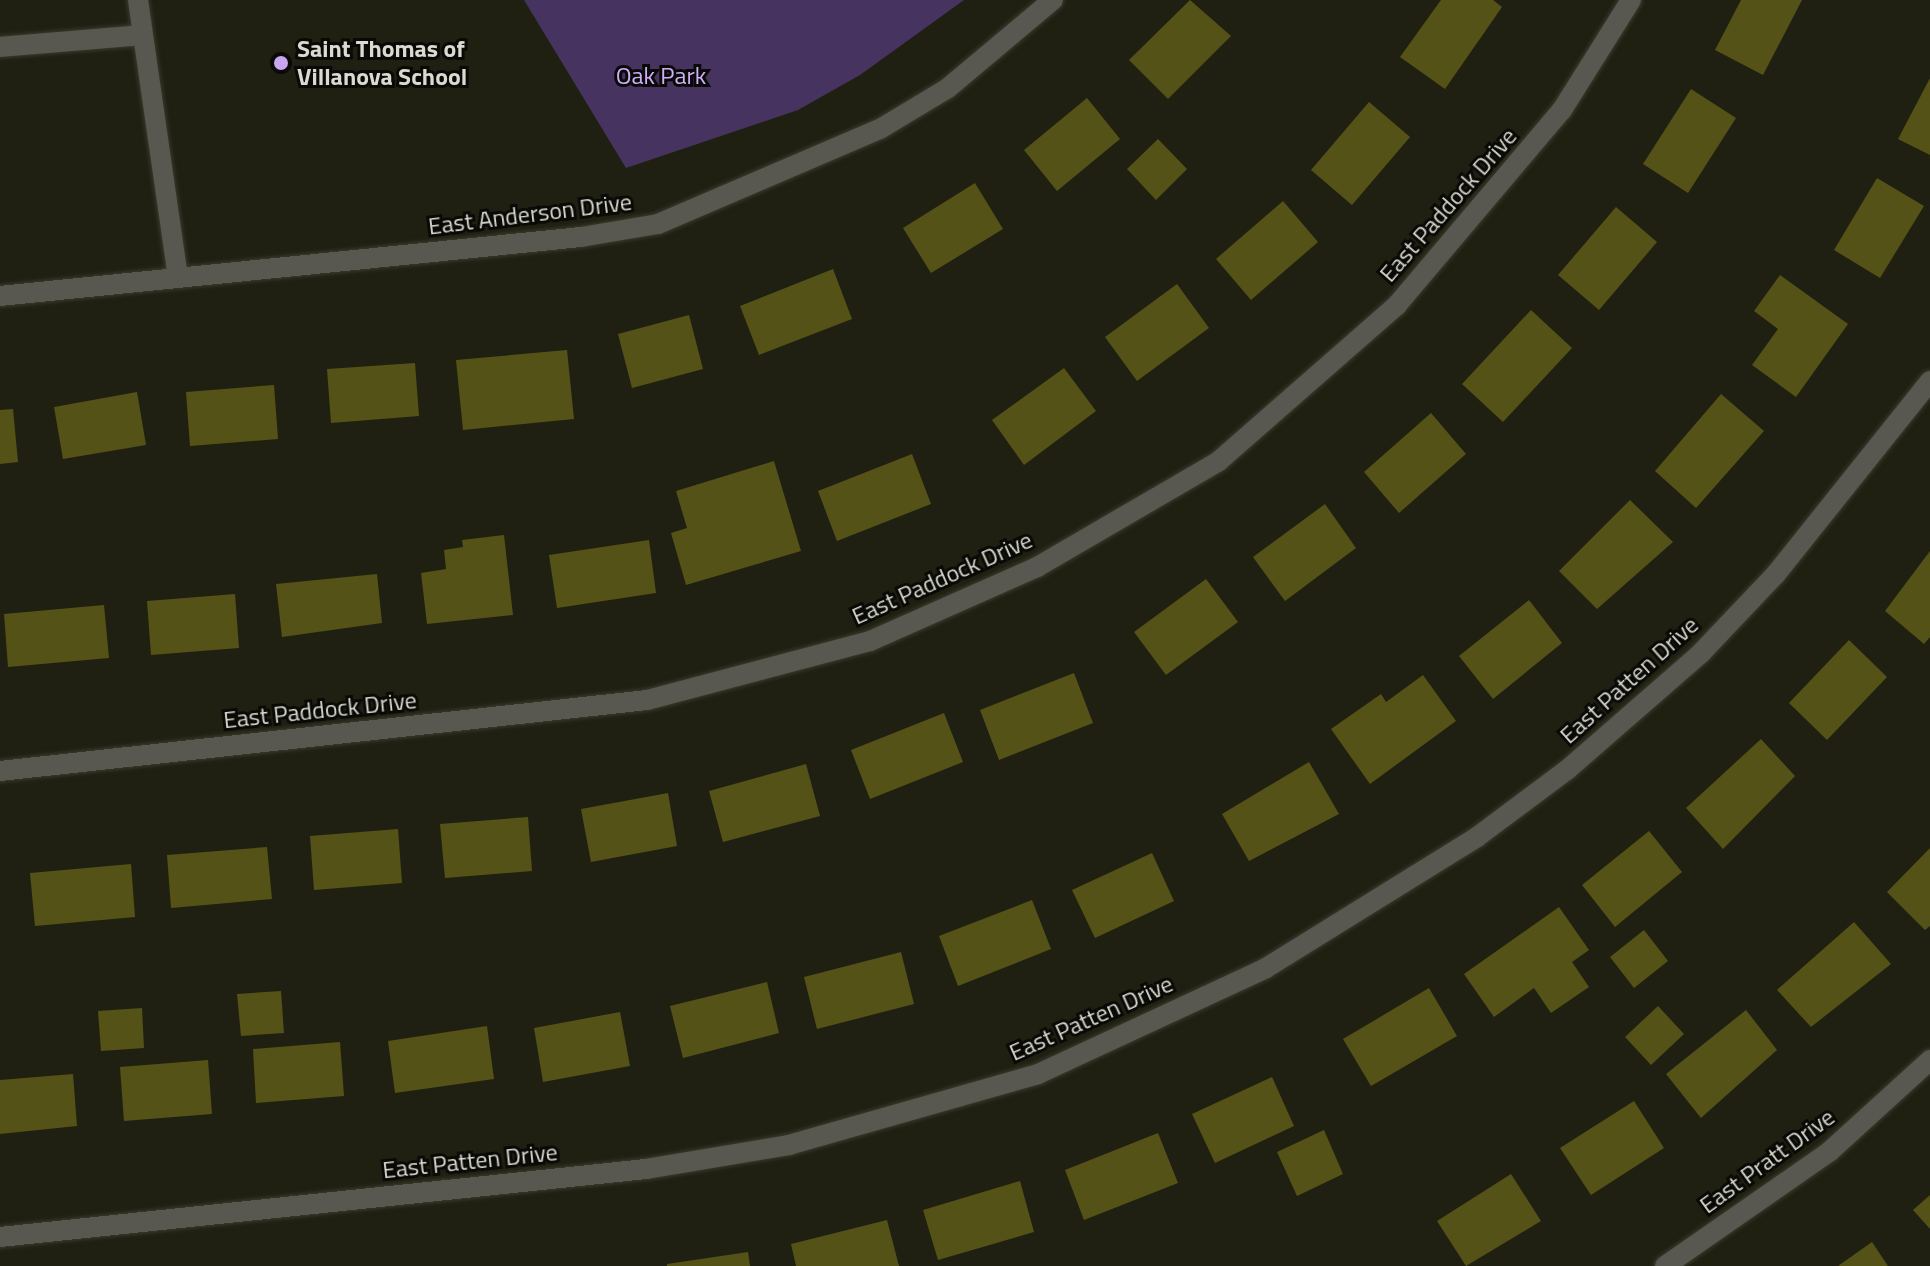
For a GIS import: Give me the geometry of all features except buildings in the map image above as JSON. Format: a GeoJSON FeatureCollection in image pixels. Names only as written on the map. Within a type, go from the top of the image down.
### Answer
{"type":"FeatureCollection","features":[{"type":"Feature","properties":{"kind":"street"},"geometry":{"type":"LineString","coordinates":[[138,0],[178,277]]}},
{"type":"Feature","properties":{"kind":"street","name":"East Anderson Drive"},"geometry":{"type":"LineString","coordinates":[[0,296],[581,237],[658,224],[880,129],[948,88],[1053,0]]}},
{"type":"Feature","properties":{"kind":"street","name":"East Paddock Drive"},"geometry":{"type":"LineString","coordinates":[[0,771],[647,700],[870,641],[1037,567],[1219,461],[1397,305],[1562,110],[1631,0]]}},
{"type":"Feature","properties":{"kind":"street"},"geometry":{"type":"LineString","coordinates":[[0,47],[142,35]]}},
{"type":"Feature","properties":{"kind":"street","name":"East Patten Drive"},"geometry":{"type":"LineString","coordinates":[[0,1237],[646,1169],[789,1145],[1038,1074],[1266,968],[1429,868],[1567,770],[1701,653],[1776,574],[1930,381]]}},
{"type":"Feature","properties":{"kind":"street","name":"East Pratt Drive"},"geometry":{"type":"LineString","coordinates":[[1665,1266],[1829,1152],[1930,1060]]}},
{"type":"Feature","properties":{"kind":"green space","name":"Oak Park"},"geometry":{"type":"Polygon","coordinates":[[[524,0],[964,0],[860,75],[798,110],[626,168],[524,0]]]}},
{"type":"Feature","properties":{"kind":"place","name":"Saint Thomas of Villanova School"},"geometry":{"type":"Point","coordinates":[281,63]}}]}
